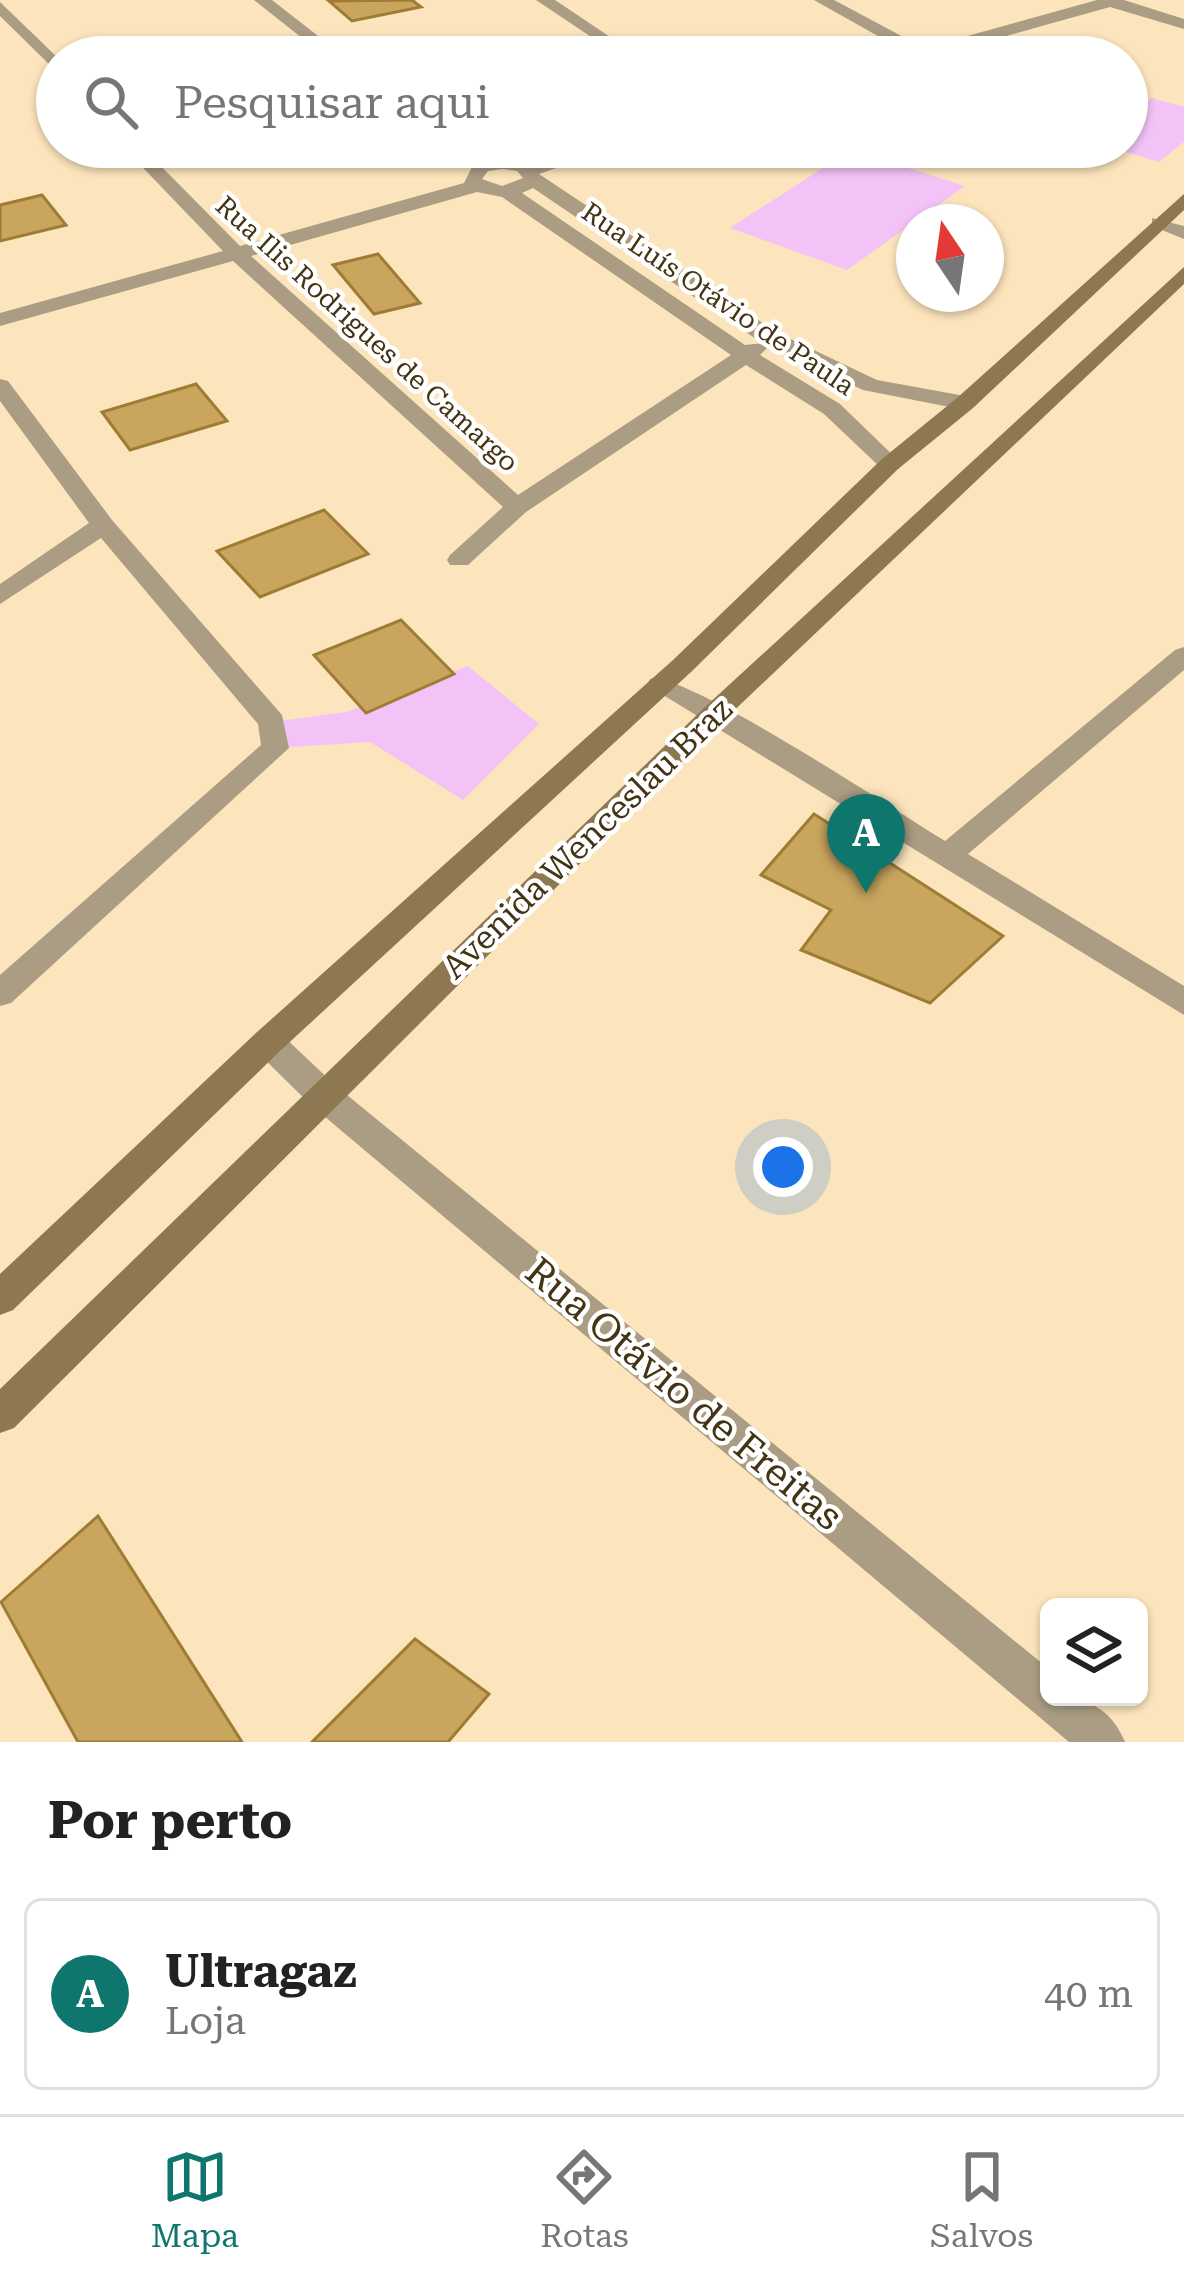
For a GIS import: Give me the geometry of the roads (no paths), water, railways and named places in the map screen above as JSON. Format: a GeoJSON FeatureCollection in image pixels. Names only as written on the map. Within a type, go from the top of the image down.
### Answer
{"type":"FeatureCollection","features":[{"type":"Feature","properties":{"kind":"main road","name":"Avenida Wenceslau Braz"},"geometry":{"type":"LineString","coordinates":[[0,1298],[268,1042],[660,686],[890,464],[965,403],[1184,200]]}},
{"type":"Feature","properties":{"kind":"main road","name":"Avenida Wenceslau Braz"},"geometry":{"type":"LineString","coordinates":[[0,1415],[715,713],[1184,273]]}},
{"type":"Feature","properties":{"kind":"street"},"geometry":{"type":"LineString","coordinates":[[262,0],[309,36]]}},
{"type":"Feature","properties":{"kind":"street"},"geometry":{"type":"LineString","coordinates":[[544,0],[600,36]]}},
{"type":"Feature","properties":{"kind":"street"},"geometry":{"type":"LineString","coordinates":[[822,0],[883,36]]}},
{"type":"Feature","properties":{"kind":"street"},"geometry":{"type":"LineString","coordinates":[[987,36],[1110,1],[1184,24]]}},
{"type":"Feature","properties":{"kind":"street"},"geometry":{"type":"LineString","coordinates":[[0,7],[36,45]]}},
{"type":"Feature","properties":{"kind":"street","name":"Rua Ilis Rodrigues de Camargo"},"geometry":{"type":"LineString","coordinates":[[153,168],[236,252],[517,507]]}},
{"type":"Feature","properties":{"kind":"street"},"geometry":{"type":"LineString","coordinates":[[473,168],[506,191],[550,168]]}},
{"type":"Feature","properties":{"kind":"street"},"geometry":{"type":"LineString","coordinates":[[0,320],[236,252],[493,168]]}},
{"type":"Feature","properties":{"kind":"street"},"geometry":{"type":"LineString","coordinates":[[514,168],[531,175]]}},
{"type":"Feature","properties":{"kind":"street","name":"Rua Luís Otávio de Paula"},"geometry":{"type":"LineString","coordinates":[[531,175],[770,338],[871,385],[965,403]]}},
{"type":"Feature","properties":{"kind":"street","name":"Rua Luís Otávio de Paula"},"geometry":{"type":"LineString","coordinates":[[506,191],[832,409],[890,464]]}},
{"type":"Feature","properties":{"kind":"street"},"geometry":{"type":"LineString","coordinates":[[1160,222],[1184,233]]}},
{"type":"Feature","properties":{"kind":"street"},"geometry":{"type":"LineString","coordinates":[[459,560],[517,507],[770,338]]}},
{"type":"Feature","properties":{"kind":"street"},"geometry":{"type":"LineString","coordinates":[[0,386],[103,525],[272,722],[275,748],[0,994]]}},
{"type":"Feature","properties":{"kind":"street"},"geometry":{"type":"LineString","coordinates":[[0,596],[103,525]]}},
{"type":"Feature","properties":{"kind":"street"},"geometry":{"type":"LineString","coordinates":[[945,857],[1184,656]]}},
{"type":"Feature","properties":{"kind":"street"},"geometry":{"type":"LineString","coordinates":[[660,686],[715,713],[1184,1002]]}},
{"type":"Feature","properties":{"kind":"street","name":"Rua Otávio de Freitas"},"geometry":{"type":"LineString","coordinates":[[268,1042],[324,1096],[1103,1742]]}},
{"type":"Feature","properties":{"kind":"place","name":"Ultragaz"},"geometry":{"type":"Point","coordinates":[866,893]}}]}
